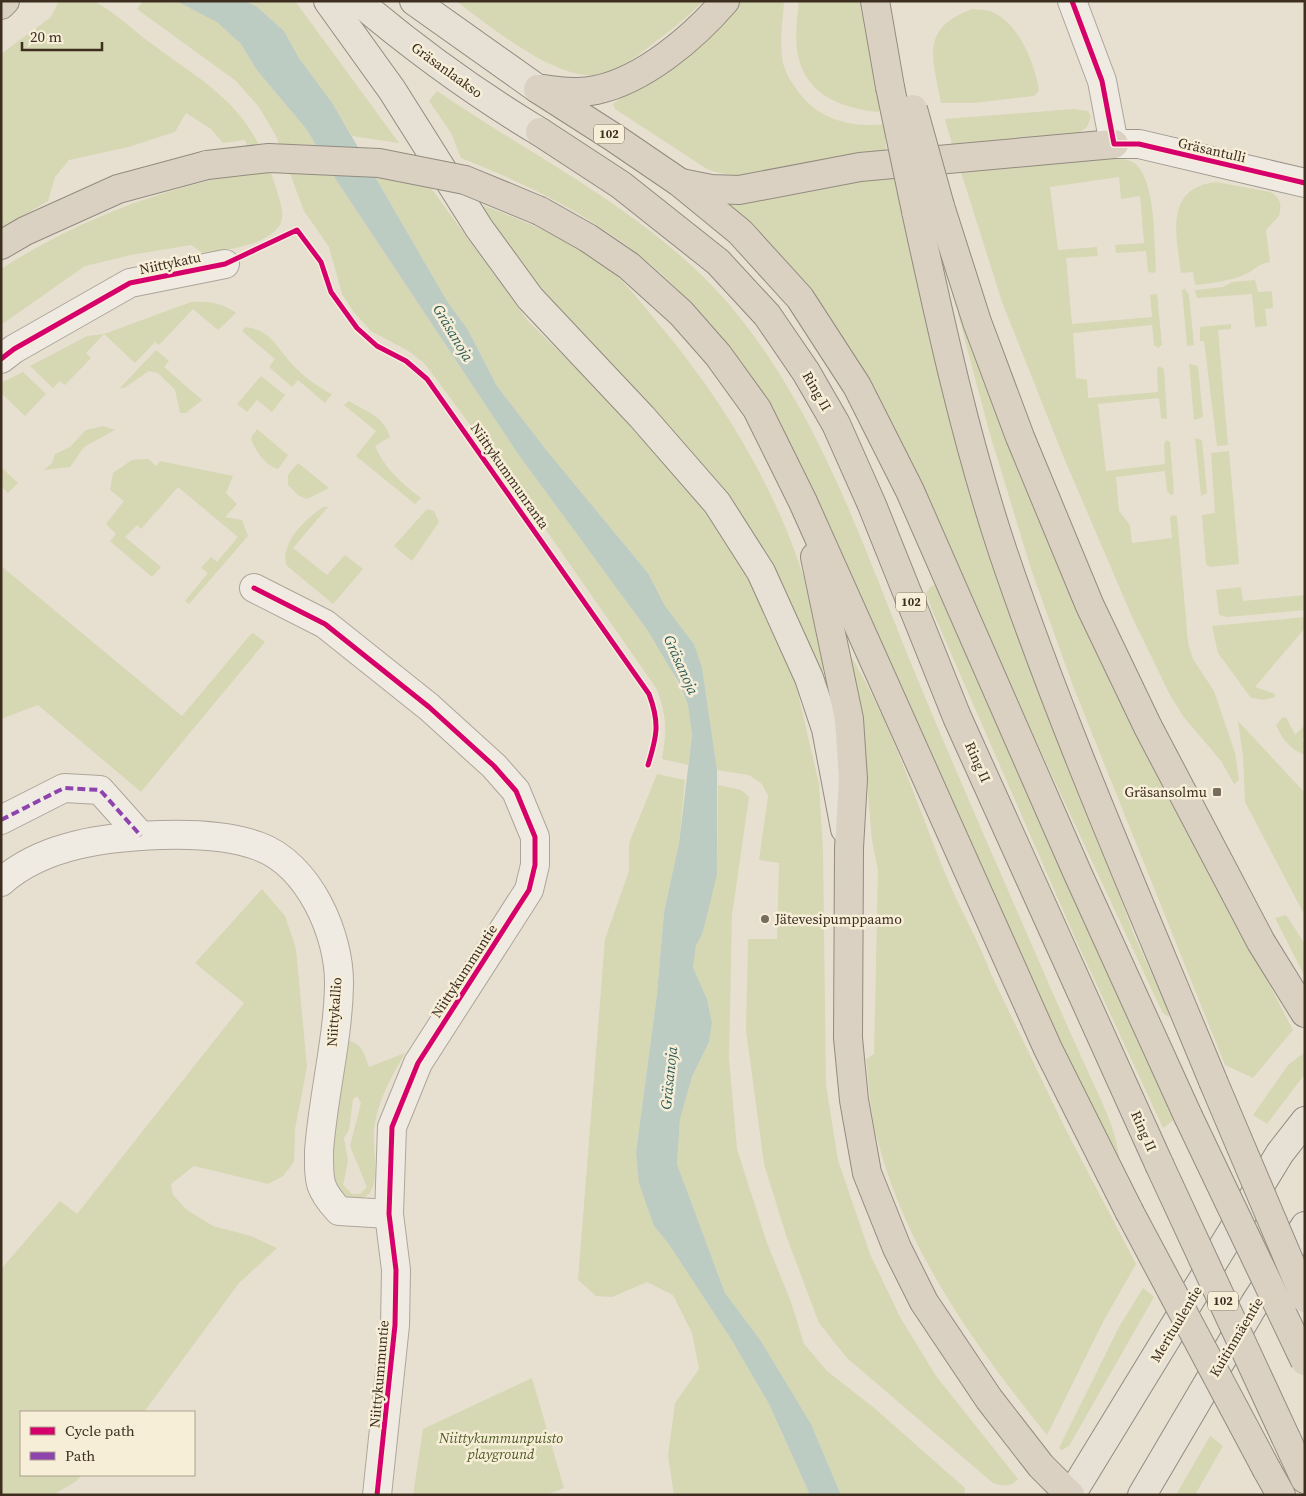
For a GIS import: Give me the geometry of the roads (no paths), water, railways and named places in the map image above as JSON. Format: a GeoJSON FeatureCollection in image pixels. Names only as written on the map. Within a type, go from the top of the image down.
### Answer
{"type":"FeatureCollection","features":[{"type":"Feature","properties":{"kind":"highway"},"geometry":{"type":"LineString","coordinates":[[1,5],[5,1]]}},
{"type":"Feature","properties":{"kind":"highway"},"geometry":{"type":"LineString","coordinates":[[538,89],[571,93],[596,90],[631,77],[667,55],[706,24],[725,1]]}},
{"type":"Feature","properties":{"kind":"highway"},"geometry":{"type":"LineString","coordinates":[[875,1],[881,34],[898,86],[928,209],[957,394],[1003,551],[1065,723],[1305,1298]]}},
{"type":"Feature","properties":{"kind":"highway","name":"102"},"geometry":{"type":"LineString","coordinates":[[538,89],[679,182],[740,232],[800,298],[857,386],[910,491],[1077,872],[1188,1116],[1305,1360]]}},
{"type":"Feature","properties":{"kind":"highway","name":"Ring II"},"geometry":{"type":"LineString","coordinates":[[540,132],[621,185],[718,262],[767,315],[806,372],[844,442],[957,716],[1159,1164],[1305,1479]]}},
{"type":"Feature","properties":{"kind":"highway"},"geometry":{"type":"LineString","coordinates":[[679,182],[711,189],[739,190],[860,167],[1114,144]]}},
{"type":"Feature","properties":{"kind":"highway"},"geometry":{"type":"LineString","coordinates":[[1,245],[25,231],[118,189],[207,165],[269,158],[379,163],[465,180],[540,211],[588,238],[628,266],[681,313],[734,374],[757,409],[803,502],[1048,1049],[1129,1211],[1281,1495]]}},
{"type":"Feature","properties":{"kind":"highway"},"geometry":{"type":"LineString","coordinates":[[928,209],[977,322],[1020,437],[1090,606],[1148,727],[1261,942],[1305,1013]]}},
{"type":"Feature","properties":{"kind":"highway"},"geometry":{"type":"LineString","coordinates":[[803,502],[850,719],[853,779],[849,848],[848,1038],[854,1100],[868,1173],[897,1248],[924,1302],[989,1399],[1041,1466],[1070,1495]]}},
{"type":"Feature","properties":{"kind":"main road"},"geometry":{"type":"LineString","coordinates":[[328,1],[392,90],[479,228],[530,298],[642,417],[717,504],[761,572],[805,669],[826,729],[849,848]]}},
{"type":"Feature","properties":{"kind":"main road","name":"Gräsanlaakso"},"geometry":{"type":"LineString","coordinates":[[358,1],[425,56],[481,96],[540,132]]}},
{"type":"Feature","properties":{"kind":"main road"},"geometry":{"type":"LineString","coordinates":[[414,1],[538,89]]}},
{"type":"Feature","properties":{"kind":"main road","name":"Merituulentie"},"geometry":{"type":"LineString","coordinates":[[1070,1495],[1280,1153],[1305,1121]]}},
{"type":"Feature","properties":{"kind":"main road","name":"Kuitinmäentie"},"geometry":{"type":"LineString","coordinates":[[1142,1495],[1255,1303],[1305,1226]]}},
{"type":"Feature","properties":{"kind":"street"},"geometry":{"type":"LineString","coordinates":[[1072,1],[1102,81],[1114,144]]}},
{"type":"Feature","properties":{"kind":"street","name":"Gräsantulli"},"geometry":{"type":"LineString","coordinates":[[1114,144],[1139,144],[1305,183]]}},
{"type":"Feature","properties":{"kind":"street","name":"Niittykatu"},"geometry":{"type":"LineString","coordinates":[[1,359],[14,349],[130,283],[225,264]]}},
{"type":"Feature","properties":{"kind":"street","name":"Niittykummuntie"},"geometry":{"type":"LineString","coordinates":[[254,588],[325,624],[429,707],[494,766],[516,791],[535,836],[535,865],[529,890],[418,1063],[392,1127],[389,1214],[396,1270],[395,1325],[377,1495]]}},
{"type":"Feature","properties":{"kind":"street"},"geometry":{"type":"LineString","coordinates":[[1,820],[64,788],[100,790],[141,836]]}},
{"type":"Feature","properties":{"kind":"street","name":"Niittykallio"},"geometry":{"type":"LineString","coordinates":[[1,882],[12,872],[56,850],[100,840],[141,836],[195,835],[232,839],[260,846],[285,861],[306,886],[324,914],[335,947],[339,985],[319,1151],[319,1173],[323,1193],[339,1211],[389,1214]]}},
{"type":"Feature","properties":{"kind":"water","name":"Gräsanoja"},"geometry":{"type":"Polygon","coordinates":[[[168,1],[244,1],[256,6],[284,31],[299,58],[333,104],[447,301],[468,330],[497,386],[547,451],[648,573],[665,606],[694,644],[702,667],[717,770],[717,875],[703,932],[696,946],[693,967],[707,999],[712,1023],[709,1042],[692,1077],[680,1119],[677,1164],[725,1293],[761,1341],[811,1424],[841,1495],[810,1495],[769,1404],[731,1339],[668,1243],[654,1226],[639,1183],[636,1152],[657,994],[664,912],[679,843],[692,735],[688,705],[679,683],[648,631],[518,454],[335,178],[307,130],[256,69],[241,44],[217,22],[180,3],[168,1]]]}},
{"type":"Feature","properties":{"kind":"place","name":"Gräsansolmu"},"geometry":{"type":"Point","coordinates":[1217,792]}},
{"type":"Feature","properties":{"kind":"place","name":"Jätevesipumppaamo"},"geometry":{"type":"Point","coordinates":[765,919]}},
{"type":"Feature","properties":{"kind":"park label","name":"Niittykummunpuisto playground"},"geometry":{"type":"Point","coordinates":[501,1446]}}]}
